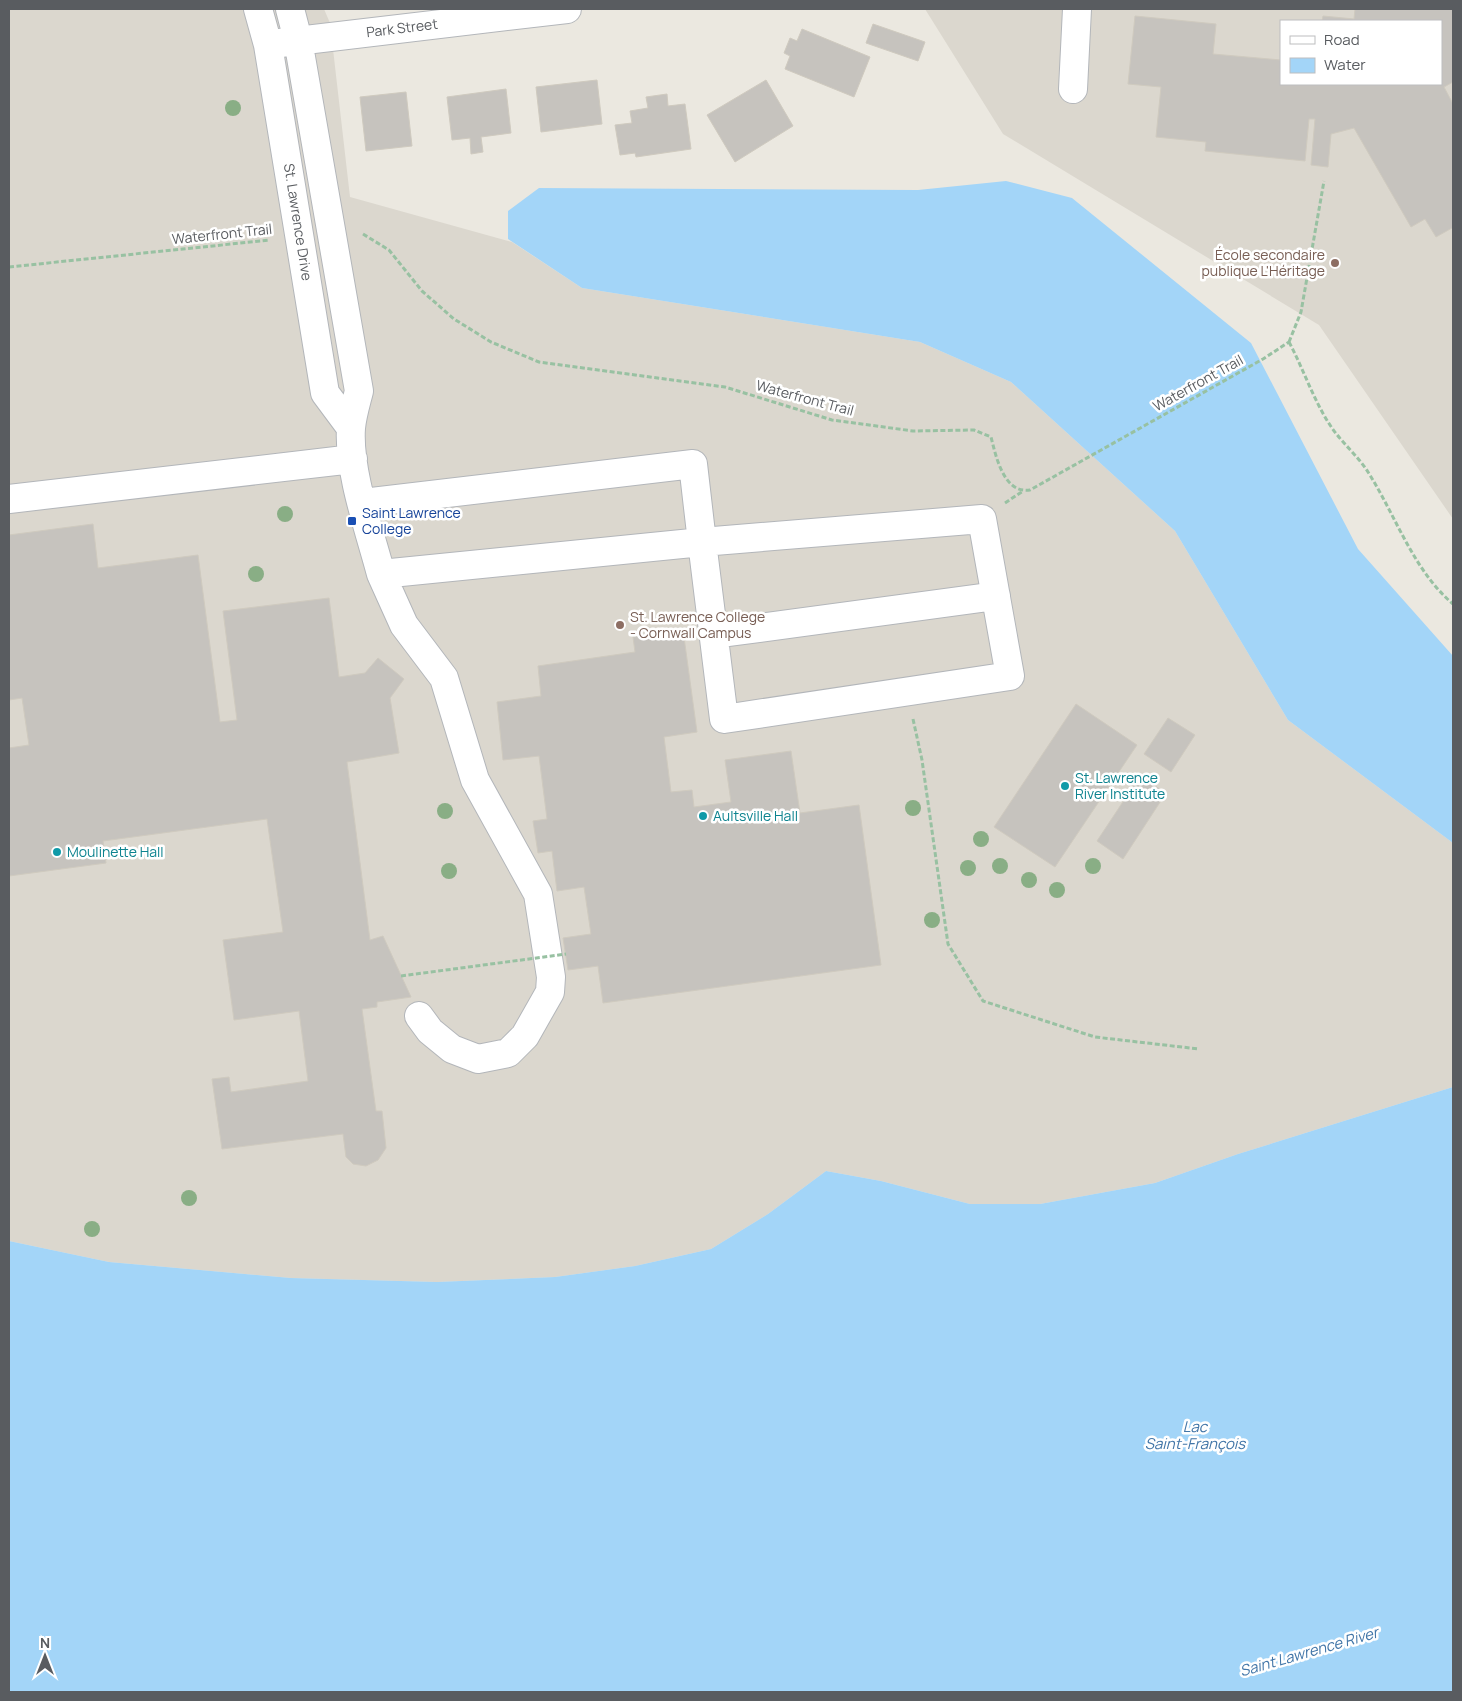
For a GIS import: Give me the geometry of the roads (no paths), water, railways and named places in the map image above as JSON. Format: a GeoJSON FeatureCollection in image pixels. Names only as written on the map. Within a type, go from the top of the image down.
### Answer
{"type":"FeatureCollection","features":[{"type":"Feature","properties":{"kind":"street","name":"St. Lawrence Drive"},"geometry":{"type":"LineString","coordinates":[[258,9],[268,45],[325,392],[351,428]]}},
{"type":"Feature","properties":{"kind":"street"},"geometry":{"type":"LineString","coordinates":[[290,9],[298,40],[358,390],[351,428],[353,459],[362,504],[380,574],[404,625],[444,678],[475,780],[538,894],[551,976],[550,992],[525,1036],[508,1053],[478,1059],[452,1049],[430,1032],[419,1016]]}},
{"type":"Feature","properties":{"kind":"street","name":"Park Street"},"geometry":{"type":"LineString","coordinates":[[268,45],[567,9]]}},
{"type":"Feature","properties":{"kind":"street"},"geometry":{"type":"LineString","coordinates":[[1073,89],[1077,9]]}},
{"type":"Feature","properties":{"kind":"street"},"geometry":{"type":"LineString","coordinates":[[9,499],[353,459]]}},
{"type":"Feature","properties":{"kind":"street"},"geometry":{"type":"LineString","coordinates":[[362,504],[693,464],[702,542],[724,719],[1010,676],[982,519],[702,542],[380,574]]}},
{"type":"Feature","properties":{"kind":"street"},"geometry":{"type":"LineString","coordinates":[[714,634],[996,596]]}},
{"type":"Feature","properties":{"kind":"water"},"geometry":{"type":"Polygon","coordinates":[[[1006,181],[1072,198],[1251,343],[1358,549],[1453,656],[1453,843],[1288,720],[1175,531],[1011,382],[920,342],[582,288],[508,239],[508,211],[539,188],[918,190],[1006,181]]]}},
{"type":"Feature","properties":{"kind":"water","name":"Lac Saint-François"},"geometry":{"type":"Polygon","coordinates":[[[1453,1087],[1453,1692],[9,1692],[9,1241],[109,1262],[291,1278],[437,1282],[555,1277],[635,1266],[711,1249],[768,1214],[826,1171],[881,1181],[970,1204],[1040,1204],[1155,1183],[1238,1154],[1453,1087]]]}},
{"type":"Feature","properties":{"kind":"place","name":"École secondaire publique L'Héritage"},"geometry":{"type":"Point","coordinates":[1335,263]}},
{"type":"Feature","properties":{"kind":"place","name":"Saint Lawrence College"},"geometry":{"type":"Point","coordinates":[352,521]}},
{"type":"Feature","properties":{"kind":"place","name":"St. Lawrence College - Cornwall Campus"},"geometry":{"type":"Point","coordinates":[620,625]}},
{"type":"Feature","properties":{"kind":"place","name":"St. Lawrence River Institute"},"geometry":{"type":"Point","coordinates":[1065,786]}},
{"type":"Feature","properties":{"kind":"place","name":"Aultsville Hall"},"geometry":{"type":"Point","coordinates":[703,816]}},
{"type":"Feature","properties":{"kind":"place","name":"Moulinette Hall"},"geometry":{"type":"Point","coordinates":[57,852]}},
{"type":"Feature","properties":{"kind":"water label","name":"Saint Lawrence River"},"geometry":{"type":"Point","coordinates":[1309,1652]}}]}
